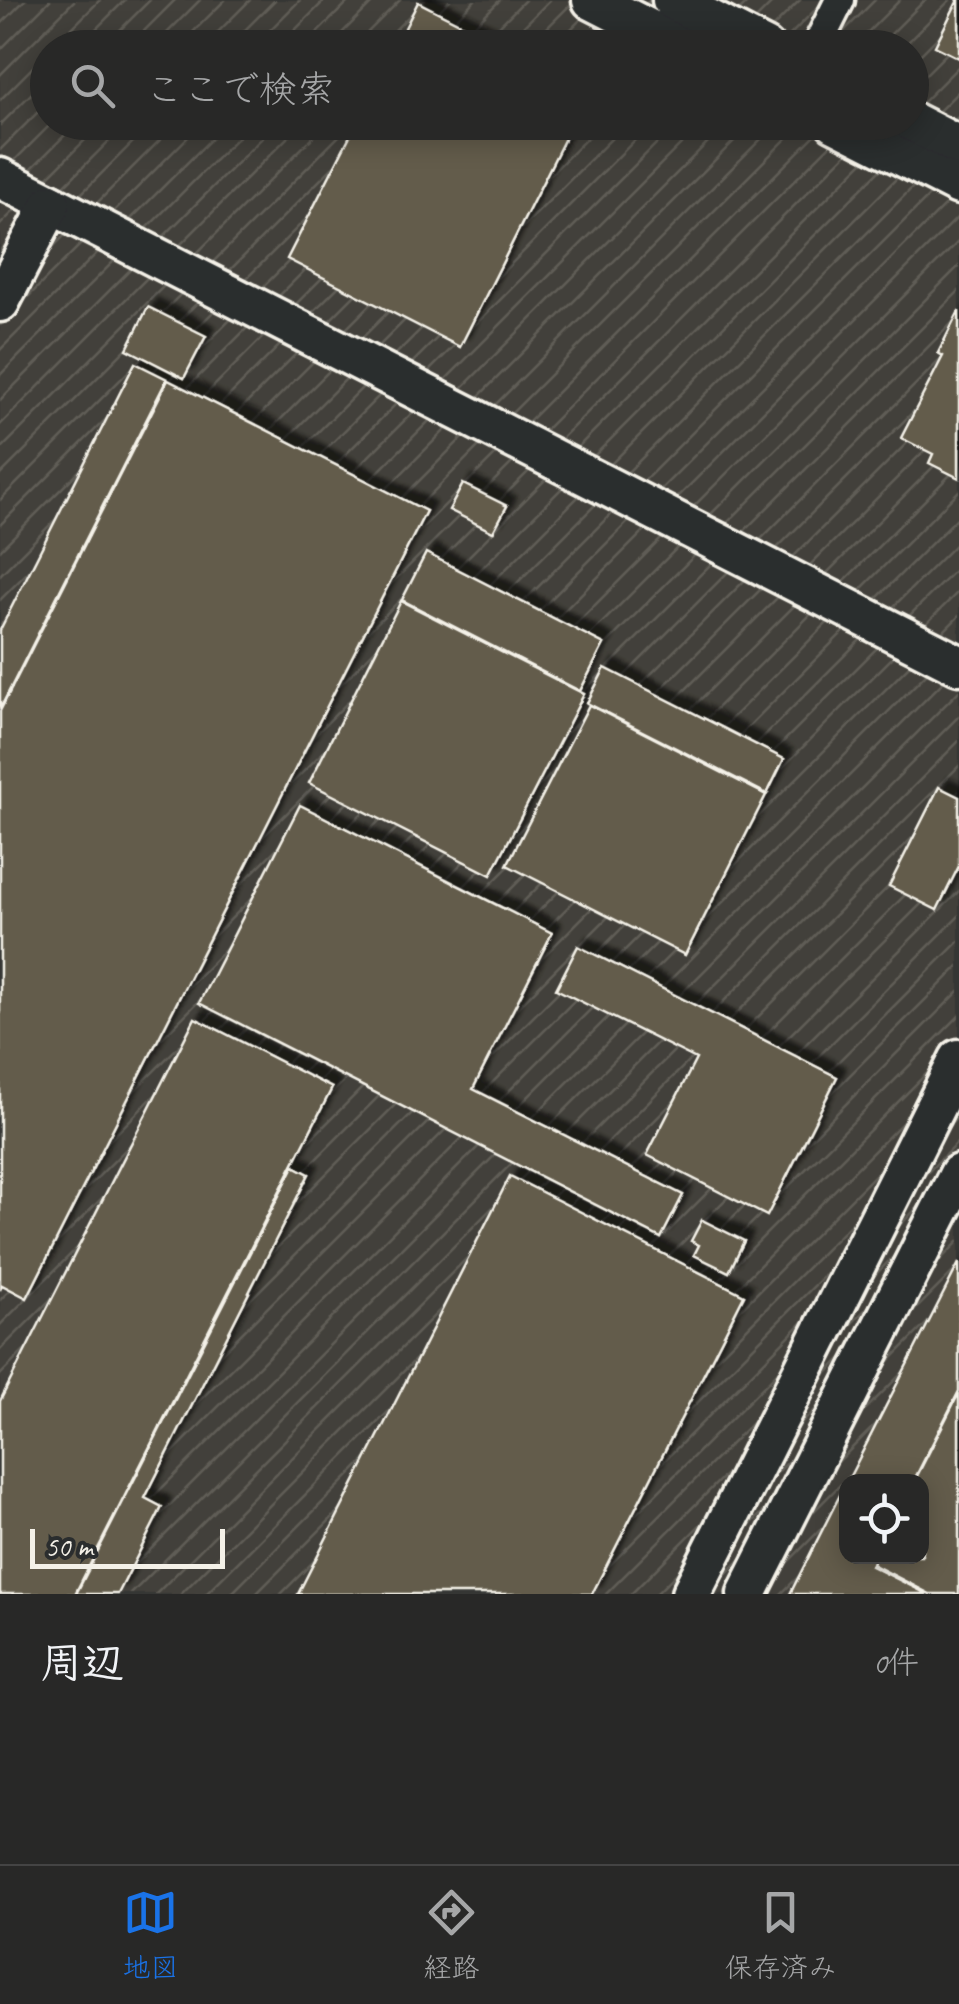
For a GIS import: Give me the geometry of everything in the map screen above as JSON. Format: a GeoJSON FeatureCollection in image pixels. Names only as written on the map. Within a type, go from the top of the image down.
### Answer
{"type":"FeatureCollection","features":[{"type":"Feature","properties":{"kind":"street"},"geometry":{"type":"LineString","coordinates":[[592,0],[651,30]]}},
{"type":"Feature","properties":{"kind":"street"},"geometry":{"type":"LineString","coordinates":[[672,0],[730,30]]}},
{"type":"Feature","properties":{"kind":"street"},"geometry":{"type":"LineString","coordinates":[[825,30],[840,0]]}},
{"type":"Feature","properties":{"kind":"street"},"geometry":{"type":"LineString","coordinates":[[929,131],[959,146]]}},
{"type":"Feature","properties":{"kind":"street"},"geometry":{"type":"LineString","coordinates":[[870,140],[959,185]]}},
{"type":"Feature","properties":{"kind":"street"},"geometry":{"type":"LineString","coordinates":[[0,178],[959,665]]}},
{"type":"Feature","properties":{"kind":"street"},"geometry":{"type":"LineString","coordinates":[[0,302],[50,204]]}},
{"type":"Feature","properties":{"kind":"street"},"geometry":{"type":"LineString","coordinates":[[691,1594],[959,1059]]}},
{"type":"Feature","properties":{"kind":"street"},"geometry":{"type":"LineString","coordinates":[[747,1594],[959,1174]]}},
{"type":"Feature","properties":{"kind":"shaded area"},"geometry":{"type":"Polygon","coordinates":[[[0,0],[959,0],[959,1594],[0,1594],[0,0]]]}},
{"type":"Feature","properties":{"kind":"building"},"geometry":{"type":"Polygon","coordinates":[[[959,0],[959,58],[935,46],[959,0]]]}},
{"type":"Feature","properties":{"kind":"building"},"geometry":{"type":"Polygon","coordinates":[[[418,2],[473,30],[404,30],[418,2]]]}},
{"type":"Feature","properties":{"kind":"building"},"geometry":{"type":"Polygon","coordinates":[[[348,140],[564,140],[460,347],[287,259],[348,140]]]}},
{"type":"Feature","properties":{"kind":"building"},"geometry":{"type":"Polygon","coordinates":[[[148,307],[206,336],[184,378],[127,349],[148,307]]]}},
{"type":"Feature","properties":{"kind":"building"},"geometry":{"type":"Polygon","coordinates":[[[959,311],[959,478],[929,463],[933,454],[901,438],[943,356],[938,353],[959,311]]]}},
{"type":"Feature","properties":{"kind":"building"},"geometry":{"type":"Polygon","coordinates":[[[135,363],[167,379],[0,709],[0,630],[135,363]]]}},
{"type":"Feature","properties":{"kind":"building"},"geometry":{"type":"Polygon","coordinates":[[[168,380],[426,511],[27,1298],[2,1285],[0,1290],[0,711],[168,380]]]}},
{"type":"Feature","properties":{"kind":"building"},"geometry":{"type":"Polygon","coordinates":[[[463,484],[507,506],[493,532],[449,510],[463,484]]]}},
{"type":"Feature","properties":{"kind":"building"},"geometry":{"type":"Polygon","coordinates":[[[426,553],[604,644],[580,691],[402,600],[426,553]]]}},
{"type":"Feature","properties":{"kind":"building"},"geometry":{"type":"Polygon","coordinates":[[[401,601],[584,694],[491,875],[309,783],[401,601]]]}},
{"type":"Feature","properties":{"kind":"building"},"geometry":{"type":"Polygon","coordinates":[[[605,668],[784,759],[767,794],[587,703],[605,668]]]}},
{"type":"Feature","properties":{"kind":"building"},"geometry":{"type":"Polygon","coordinates":[[[589,705],[766,795],[685,955],[507,865],[589,705]]]}},
{"type":"Feature","properties":{"kind":"building"},"geometry":{"type":"Polygon","coordinates":[[[939,787],[959,797],[959,866],[937,910],[889,886],[939,787]]]}},
{"type":"Feature","properties":{"kind":"building"},"geometry":{"type":"Polygon","coordinates":[[[300,805],[552,933],[473,1089],[683,1195],[661,1238],[199,1003],[300,805]]]}},
{"type":"Feature","properties":{"kind":"building"},"geometry":{"type":"Polygon","coordinates":[[[578,946],[837,1077],[767,1216],[647,1155],[696,1059],[556,989],[578,946]]]}},
{"type":"Feature","properties":{"kind":"building"},"geometry":{"type":"Polygon","coordinates":[[[195,1018],[332,1088],[75,1594],[0,1594],[0,1401],[195,1018]]]}},
{"type":"Feature","properties":{"kind":"building"},"geometry":{"type":"Polygon","coordinates":[[[294,1166],[309,1174],[145,1498],[162,1507],[118,1594],[76,1594],[294,1166]]]}},
{"type":"Feature","properties":{"kind":"building"},"geometry":{"type":"Polygon","coordinates":[[[510,1176],[744,1295],[592,1594],[298,1594],[510,1176]]]}},
{"type":"Feature","properties":{"kind":"building"},"geometry":{"type":"Polygon","coordinates":[[[702,1220],[744,1241],[729,1272],[694,1255],[699,1245],[691,1241],[702,1220]]]}},
{"type":"Feature","properties":{"kind":"building"},"geometry":{"type":"Polygon","coordinates":[[[959,1263],[959,1391],[917,1474],[851,1474],[959,1263]]]}},
{"type":"Feature","properties":{"kind":"building"},"geometry":{"type":"Polygon","coordinates":[[[959,1393],[959,1594],[930,1594],[872,1564],[929,1564],[929,1474],[918,1474],[959,1393]]]}},
{"type":"Feature","properties":{"kind":"building"},"geometry":{"type":"Polygon","coordinates":[[[839,1497],[839,1564],[872,1564],[927,1594],[790,1594],[839,1497]]]}}]}
